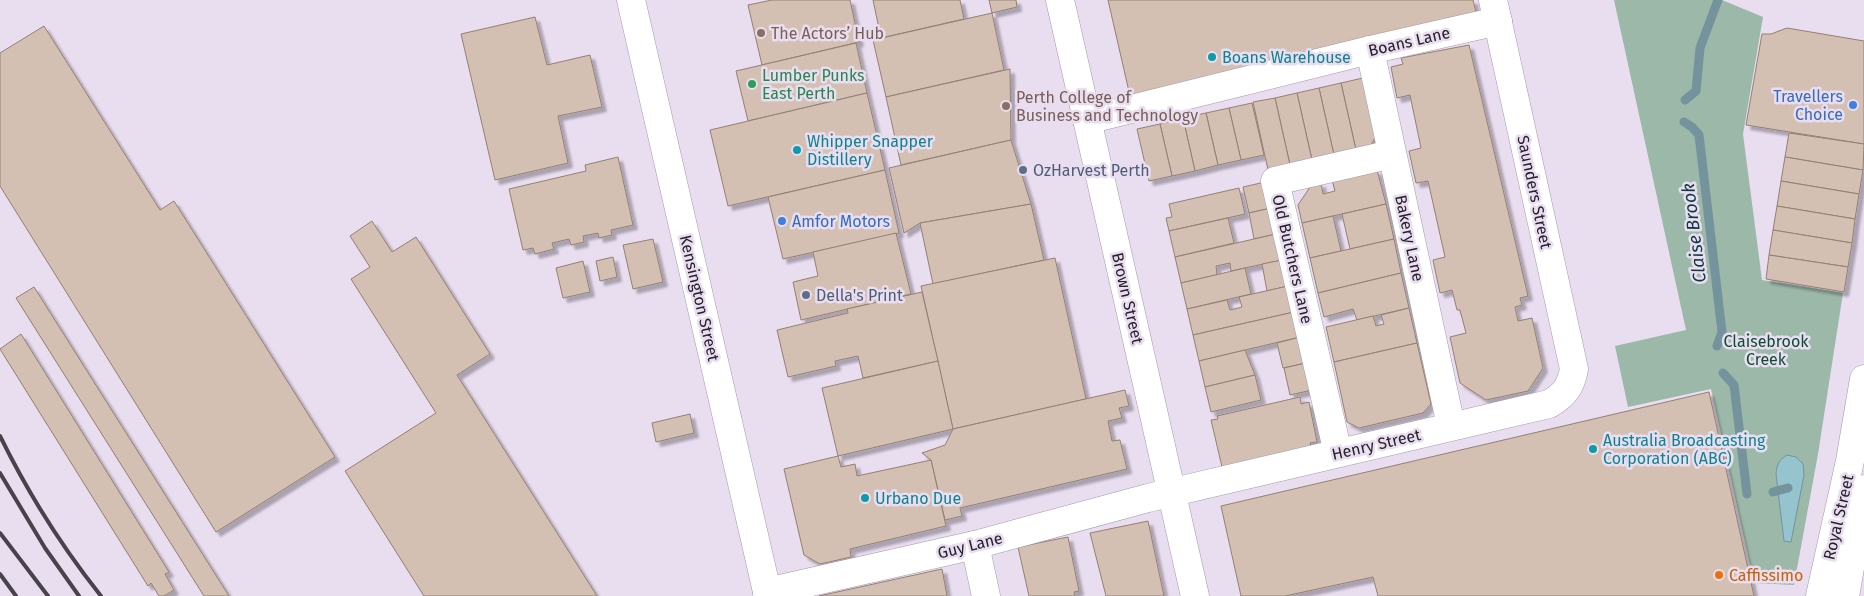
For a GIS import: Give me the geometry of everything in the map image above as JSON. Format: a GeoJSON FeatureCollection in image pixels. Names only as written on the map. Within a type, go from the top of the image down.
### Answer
{"type":"FeatureCollection","features":[{"type":"Feature","properties":{"kind":"street","name":"Kensington Street"},"geometry":{"type":"LineString","coordinates":[[631,0],[768,594]]}},
{"type":"Feature","properties":{"kind":"street","name":"Brown Street"},"geometry":{"type":"LineString","coordinates":[[1060,0],[1195,596]]}},
{"type":"Feature","properties":{"kind":"street","name":"Boans Lane"},"geometry":{"type":"LineString","coordinates":[[1087,120],[1370,50],[1496,11]]}},
{"type":"Feature","properties":{"kind":"street","name":"Saunders Street"},"geometry":{"type":"LineString","coordinates":[[1496,11],[1571,350],[1574,369],[1571,383]]}},
{"type":"Feature","properties":{"kind":"street","name":"Bakery Lane"},"geometry":{"type":"LineString","coordinates":[[1370,50],[1451,426]]}},
{"type":"Feature","properties":{"kind":"street","name":"Old Butchers Lane"},"geometry":{"type":"LineString","coordinates":[[1338,453],[1275,181],[1392,154]]}},
{"type":"Feature","properties":{"kind":"street","name":"Royal Street"},"geometry":{"type":"LineString","coordinates":[[1820,596],[1850,461],[1864,379]]}},
{"type":"Feature","properties":{"kind":"street","name":"Henry Street"},"geometry":{"type":"LineString","coordinates":[[1172,493],[1550,404],[1563,396],[1571,383]]}},
{"type":"Feature","properties":{"kind":"street","name":"Royal Street"},"geometry":{"type":"LineString","coordinates":[[1845,596],[1864,489]]}},
{"type":"Feature","properties":{"kind":"street","name":"Guy Lane"},"geometry":{"type":"LineString","coordinates":[[768,594],[975,545],[1172,493]]}},
{"type":"Feature","properties":{"kind":"street"},"geometry":{"type":"LineString","coordinates":[[975,545],[986,596]]}},
{"type":"Feature","properties":{"kind":"green space","name":"Claisebrook Creek"},"geometry":{"type":"Polygon","coordinates":[[[1614,0],[1722,0],[1763,17],[1743,134],[1762,280],[1843,293],[1818,454],[1794,585],[1754,583],[1711,389],[1628,407],[1615,346],[1686,330],[1614,0]]]}},
{"type":"Feature","properties":{"kind":"water"},"geometry":{"type":"Polygon","coordinates":[[[1787,455],[1796,457],[1803,464],[1804,475],[1791,542],[1784,541],[1776,474],[1779,463],[1787,455]]]}},
{"type":"Feature","properties":{"kind":"building"},"geometry":{"type":"Polygon","coordinates":[[[772,0],[850,0],[859,42],[762,65],[748,5],[772,0]]]}},
{"type":"Feature","properties":{"kind":"building"},"geometry":{"type":"Polygon","coordinates":[[[873,0],[960,0],[964,19],[881,38],[873,0]]]}},
{"type":"Feature","properties":{"kind":"building"},"geometry":{"type":"Polygon","coordinates":[[[989,0],[1016,0],[1017,7],[992,13],[989,0]]]}},
{"type":"Feature","properties":{"kind":"building","name":"Boans Warehouse"},"geometry":{"type":"Polygon","coordinates":[[[1108,0],[1473,0],[1477,17],[1130,96],[1108,0]]]}},
{"type":"Feature","properties":{"kind":"building"},"geometry":{"type":"Polygon","coordinates":[[[992,13],[1004,70],[886,97],[873,40],[992,13]]]}},
{"type":"Feature","properties":{"kind":"building"},"geometry":{"type":"Polygon","coordinates":[[[535,17],[547,65],[590,55],[602,107],[558,116],[568,163],[495,180],[461,34],[535,17]]]}},
{"type":"Feature","properties":{"kind":"building"},"geometry":{"type":"Polygon","coordinates":[[[44,26],[160,210],[174,201],[335,457],[216,532],[0,186],[0,53],[44,26]]]}},
{"type":"Feature","properties":{"kind":"building"},"geometry":{"type":"Polygon","coordinates":[[[1787,28],[1864,41],[1864,144],[1746,125],[1762,34],[1771,34],[1787,28]]]}},
{"type":"Feature","properties":{"kind":"building"},"geometry":{"type":"Polygon","coordinates":[[[856,43],[867,93],[748,121],[736,71],[856,43]]]}},
{"type":"Feature","properties":{"kind":"building"},"geometry":{"type":"Polygon","coordinates":[[[1469,45],[1528,296],[1520,298],[1522,305],[1515,307],[1518,321],[1532,318],[1543,368],[1528,391],[1486,400],[1460,383],[1450,337],[1466,333],[1452,290],[1440,293],[1433,260],[1445,257],[1428,181],[1416,183],[1409,151],[1421,148],[1410,95],[1397,98],[1391,67],[1403,64],[1401,58],[1469,45]]]}},
{"type":"Feature","properties":{"kind":"building"},"geometry":{"type":"Polygon","coordinates":[[[1010,69],[1011,140],[901,165],[886,97],[1010,69]]]}},
{"type":"Feature","properties":{"kind":"building"},"geometry":{"type":"Polygon","coordinates":[[[1363,78],[1376,136],[1370,147],[1356,150],[1341,83],[1363,78]]]}},
{"type":"Feature","properties":{"kind":"building"},"geometry":{"type":"Polygon","coordinates":[[[1341,83],[1356,150],[1334,155],[1319,88],[1341,83]]]}},
{"type":"Feature","properties":{"kind":"building"},"geometry":{"type":"Polygon","coordinates":[[[1319,88],[1334,155],[1312,160],[1297,93],[1319,88]]]}},
{"type":"Feature","properties":{"kind":"building","name":"Whipper Snapper Distillery"},"geometry":{"type":"Polygon","coordinates":[[[867,93],[885,170],[728,206],[710,130],[867,93]]]}},
{"type":"Feature","properties":{"kind":"building"},"geometry":{"type":"Polygon","coordinates":[[[1297,93],[1312,160],[1290,165],[1275,98],[1297,93]]]}},
{"type":"Feature","properties":{"kind":"building"},"geometry":{"type":"Polygon","coordinates":[[[1275,98],[1290,165],[1268,170],[1253,102],[1275,98]]]}},
{"type":"Feature","properties":{"kind":"building"},"geometry":{"type":"Polygon","coordinates":[[[1252,103],[1264,155],[1241,160],[1229,108],[1252,103]]]}},
{"type":"Feature","properties":{"kind":"building"},"geometry":{"type":"Polygon","coordinates":[[[1229,108],[1241,160],[1218,165],[1206,113],[1229,108]]]}},
{"type":"Feature","properties":{"kind":"building"},"geometry":{"type":"Polygon","coordinates":[[[1206,113],[1218,165],[1195,171],[1183,118],[1206,113]]]}},
{"type":"Feature","properties":{"kind":"building"},"geometry":{"type":"Polygon","coordinates":[[[1183,118],[1195,171],[1172,176],[1160,124],[1183,118]]]}},
{"type":"Feature","properties":{"kind":"building"},"geometry":{"type":"Polygon","coordinates":[[[1160,124],[1172,176],[1149,181],[1137,129],[1160,124]]]}},
{"type":"Feature","properties":{"kind":"building"},"geometry":{"type":"Polygon","coordinates":[[[1789,133],[1864,144],[1863,170],[1785,157],[1789,133]]]}},
{"type":"Feature","properties":{"kind":"building"},"geometry":{"type":"Polygon","coordinates":[[[1011,140],[1031,204],[920,223],[904,233],[889,168],[1011,140]]]}},
{"type":"Feature","properties":{"kind":"building"},"geometry":{"type":"Polygon","coordinates":[[[618,157],[633,225],[611,230],[612,235],[599,238],[598,233],[583,236],[584,242],[571,245],[569,239],[552,243],[554,249],[535,254],[533,248],[523,250],[509,189],[586,171],[585,165],[618,157]]]}},
{"type":"Feature","properties":{"kind":"building"},"geometry":{"type":"Polygon","coordinates":[[[1785,157],[1863,170],[1859,194],[1781,181],[1785,157]]]}},
{"type":"Feature","properties":{"kind":"building"},"geometry":{"type":"Polygon","coordinates":[[[885,170],[899,233],[783,259],[768,197],[885,170]]]}},
{"type":"Feature","properties":{"kind":"building"},"geometry":{"type":"Polygon","coordinates":[[[1377,170],[1386,204],[1302,223],[1298,205],[1312,184],[1321,183],[1323,194],[1335,191],[1332,180],[1377,170]]]}},
{"type":"Feature","properties":{"kind":"building"},"geometry":{"type":"Polygon","coordinates":[[[1781,181],[1859,194],[1855,219],[1777,206],[1781,181]]]}},
{"type":"Feature","properties":{"kind":"building"},"geometry":{"type":"Polygon","coordinates":[[[1265,182],[1271,208],[1249,213],[1243,187],[1265,182]]]}},
{"type":"Feature","properties":{"kind":"building"},"geometry":{"type":"Polygon","coordinates":[[[1239,188],[1245,214],[1169,231],[1166,218],[1172,217],[1169,204],[1239,188]]]}},
{"type":"Feature","properties":{"kind":"building"},"geometry":{"type":"Polygon","coordinates":[[[1031,204],[1044,260],[933,284],[920,223],[1031,204]]]}},
{"type":"Feature","properties":{"kind":"building"},"geometry":{"type":"Polygon","coordinates":[[[1386,204],[1394,239],[1350,249],[1342,214],[1386,204]]]}},
{"type":"Feature","properties":{"kind":"building"},"geometry":{"type":"Polygon","coordinates":[[[1777,206],[1855,219],[1852,243],[1773,230],[1777,206]]]}},
{"type":"Feature","properties":{"kind":"building"},"geometry":{"type":"Polygon","coordinates":[[[1271,208],[1276,234],[1254,239],[1249,213],[1271,208]]]}},
{"type":"Feature","properties":{"kind":"building"},"geometry":{"type":"Polygon","coordinates":[[[1333,216],[1341,251],[1310,258],[1302,223],[1333,216]]]}},
{"type":"Feature","properties":{"kind":"building"},"geometry":{"type":"Polygon","coordinates":[[[1228,218],[1234,243],[1175,257],[1169,231],[1228,218]]]}},
{"type":"Feature","properties":{"kind":"building"},"geometry":{"type":"Polygon","coordinates":[[[372,221],[392,252],[416,237],[490,354],[457,375],[597,596],[424,596],[345,471],[436,413],[351,279],[370,267],[350,236],[372,221]]]}},
{"type":"Feature","properties":{"kind":"building"},"geometry":{"type":"Polygon","coordinates":[[[1773,230],[1852,243],[1848,267],[1769,255],[1773,230]]]}},
{"type":"Feature","properties":{"kind":"building"},"geometry":{"type":"Polygon","coordinates":[[[896,233],[911,294],[801,320],[793,282],[818,276],[813,252],[896,233]]]}},
{"type":"Feature","properties":{"kind":"building"},"geometry":{"type":"Polygon","coordinates":[[[1276,234],[1282,260],[1231,271],[1230,263],[1216,266],[1217,275],[1181,283],[1175,257],[1276,234]]]}},
{"type":"Feature","properties":{"kind":"building"},"geometry":{"type":"Polygon","coordinates":[[[653,239],[663,282],[633,289],[623,245],[653,239]]]}},
{"type":"Feature","properties":{"kind":"building"},"geometry":{"type":"Polygon","coordinates":[[[1394,239],[1401,273],[1318,293],[1310,258],[1394,239]]]}},
{"type":"Feature","properties":{"kind":"building"},"geometry":{"type":"Polygon","coordinates":[[[1769,255],[1848,267],[1844,292],[1766,279],[1769,255]]]}},
{"type":"Feature","properties":{"kind":"building"},"geometry":{"type":"Polygon","coordinates":[[[613,257],[617,277],[600,281],[596,261],[613,257]]]}},
{"type":"Feature","properties":{"kind":"building"},"geometry":{"type":"Polygon","coordinates":[[[1055,258],[1086,399],[953,429],[921,286],[1055,258]]]}},
{"type":"Feature","properties":{"kind":"building"},"geometry":{"type":"Polygon","coordinates":[[[1282,260],[1288,286],[1267,291],[1262,264],[1282,260]]]}},
{"type":"Feature","properties":{"kind":"building"},"geometry":{"type":"Polygon","coordinates":[[[583,261],[590,292],[563,298],[556,268],[583,261]]]}},
{"type":"Feature","properties":{"kind":"building"},"geometry":{"type":"Polygon","coordinates":[[[1245,268],[1251,294],[1187,309],[1181,283],[1245,268]]]}},
{"type":"Feature","properties":{"kind":"building"},"geometry":{"type":"Polygon","coordinates":[[[1401,273],[1409,308],[1357,320],[1353,309],[1324,317],[1318,293],[1401,273]]]}},
{"type":"Feature","properties":{"kind":"building"},"geometry":{"type":"Polygon","coordinates":[[[1288,286],[1294,312],[1193,335],[1187,309],[1227,300],[1230,310],[1242,307],[1239,297],[1288,286]]]}},
{"type":"Feature","properties":{"kind":"building"},"geometry":{"type":"Polygon","coordinates":[[[34,287],[229,596],[204,596],[16,298],[34,287]]]}},
{"type":"Feature","properties":{"kind":"building"},"geometry":{"type":"Polygon","coordinates":[[[922,292],[938,361],[863,378],[858,356],[835,361],[836,366],[788,377],[777,330],[848,313],[847,309],[922,292]]]}},
{"type":"Feature","properties":{"kind":"building"},"geometry":{"type":"Polygon","coordinates":[[[1409,308],[1417,343],[1334,362],[1326,327],[1373,316],[1376,326],[1384,324],[1381,315],[1409,308]]]}},
{"type":"Feature","properties":{"kind":"building"},"geometry":{"type":"Polygon","coordinates":[[[1294,312],[1300,337],[1199,361],[1193,335],[1294,312]]]}},
{"type":"Feature","properties":{"kind":"building"},"geometry":{"type":"Polygon","coordinates":[[[21,334],[169,572],[165,574],[174,590],[164,596],[159,596],[151,583],[148,586],[0,349],[21,334]]]}},
{"type":"Feature","properties":{"kind":"building"},"geometry":{"type":"Polygon","coordinates":[[[1300,337],[1306,363],[1283,368],[1277,343],[1300,337]]]}},
{"type":"Feature","properties":{"kind":"building"},"geometry":{"type":"Polygon","coordinates":[[[1417,343],[1431,404],[1423,413],[1359,428],[1347,422],[1334,362],[1417,343]]]}},
{"type":"Feature","properties":{"kind":"building"},"geometry":{"type":"Polygon","coordinates":[[[1245,350],[1255,375],[1205,387],[1199,361],[1245,350]]]}},
{"type":"Feature","properties":{"kind":"building"},"geometry":{"type":"Polygon","coordinates":[[[938,361],[953,429],[838,456],[822,388],[938,361]]]}},
{"type":"Feature","properties":{"kind":"building"},"geometry":{"type":"Polygon","coordinates":[[[1306,363],[1312,390],[1290,395],[1284,368],[1306,363]]]}},
{"type":"Feature","properties":{"kind":"building"},"geometry":{"type":"Polygon","coordinates":[[[1255,375],[1261,400],[1211,412],[1205,387],[1255,375]]]}},
{"type":"Feature","properties":{"kind":"building"},"geometry":{"type":"Polygon","coordinates":[[[1125,390],[1129,406],[1119,408],[1122,418],[1108,421],[1112,441],[1120,440],[1127,469],[960,508],[962,516],[945,520],[931,460],[922,453],[945,445],[953,429],[1125,390]]]}},
{"type":"Feature","properties":{"kind":"building","name":"Australia Broadcasting Corporation (ABC)"},"geometry":{"type":"Polygon","coordinates":[[[1709,392],[1754,596],[1378,596],[1373,577],[1285,596],[1241,596],[1221,506],[1709,392]]]}},
{"type":"Feature","properties":{"kind":"building"},"geometry":{"type":"Polygon","coordinates":[[[1300,397],[1301,404],[1309,402],[1317,442],[1310,443],[1312,449],[1222,467],[1211,420],[1218,419],[1217,416],[1300,397]]]}},
{"type":"Feature","properties":{"kind":"building"},"geometry":{"type":"Polygon","coordinates":[[[690,414],[694,433],[656,442],[652,423],[690,414]]]}},
{"type":"Feature","properties":{"kind":"building","name":"Urbano Due"},"geometry":{"type":"Polygon","coordinates":[[[838,456],[841,467],[855,464],[857,476],[931,460],[946,526],[850,549],[851,557],[820,564],[804,555],[784,469],[838,456]]]}},
{"type":"Feature","properties":{"kind":"building"},"geometry":{"type":"Polygon","coordinates":[[[1148,521],[1164,596],[1106,596],[1090,533],[1148,521]]]}},
{"type":"Feature","properties":{"kind":"building"},"geometry":{"type":"Polygon","coordinates":[[[1068,537],[1079,591],[1074,592],[1075,596],[1029,596],[1018,547],[1068,537]]]}},
{"type":"Feature","properties":{"kind":"building"},"geometry":{"type":"Polygon","coordinates":[[[942,569],[947,596],[819,596],[942,569]]]}},
{"type":"Feature","properties":{"kind":"waterway","name":"Claise Brook"},"geometry":{"type":"LineString","coordinates":[[1685,100],[1696,91],[1700,48],[1718,0]]}},
{"type":"Feature","properties":{"kind":"waterway","name":"Claise Brook"},"geometry":{"type":"LineString","coordinates":[[1684,122],[1699,135],[1722,332],[1717,346]]}},
{"type":"Feature","properties":{"kind":"waterway","name":"Claise Brook"},"geometry":{"type":"LineString","coordinates":[[1723,373],[1734,385],[1747,494]]}},
{"type":"Feature","properties":{"kind":"waterway","name":"Claise Brook"},"geometry":{"type":"LineString","coordinates":[[1773,492],[1788,488]]}},
{"type":"Feature","properties":{"kind":"railway"},"geometry":{"type":"LineString","coordinates":[[0,436],[46,519],[101,596]]}},
{"type":"Feature","properties":{"kind":"railway"},"geometry":{"type":"LineString","coordinates":[[0,473],[45,548],[79,596]]}},
{"type":"Feature","properties":{"kind":"railway"},"geometry":{"type":"LineString","coordinates":[[0,533],[48,596]]}},
{"type":"Feature","properties":{"kind":"railway"},"geometry":{"type":"LineString","coordinates":[[0,574],[16,596]]}},
{"type":"Feature","properties":{"kind":"place","name":"The Actors’ Hub"},"geometry":{"type":"Point","coordinates":[761,33]}},
{"type":"Feature","properties":{"kind":"place","name":"Boans Warehouse"},"geometry":{"type":"Point","coordinates":[1212,57]}},
{"type":"Feature","properties":{"kind":"place","name":"Lumber Punks East Perth"},"geometry":{"type":"Point","coordinates":[752,84]}},
{"type":"Feature","properties":{"kind":"place","name":"Travellers Choice"},"geometry":{"type":"Point","coordinates":[1853,105]}},
{"type":"Feature","properties":{"kind":"place","name":"Perth College of Business and Technology"},"geometry":{"type":"Point","coordinates":[1006,106]}},
{"type":"Feature","properties":{"kind":"place","name":"Whipper Snapper Distillery"},"geometry":{"type":"Point","coordinates":[797,150]}},
{"type":"Feature","properties":{"kind":"place","name":"OzHarvest Perth"},"geometry":{"type":"Point","coordinates":[1023,170]}},
{"type":"Feature","properties":{"kind":"place","name":"Amfor Motors"},"geometry":{"type":"Point","coordinates":[782,221]}},
{"type":"Feature","properties":{"kind":"place","name":"Della's Print"},"geometry":{"type":"Point","coordinates":[806,295]}},
{"type":"Feature","properties":{"kind":"place","name":"Australia Broadcasting Corporation (ABC)"},"geometry":{"type":"Point","coordinates":[1593,449]}},
{"type":"Feature","properties":{"kind":"place","name":"Urbano Due"},"geometry":{"type":"Point","coordinates":[865,498]}},
{"type":"Feature","properties":{"kind":"place","name":"Caffissimo"},"geometry":{"type":"Point","coordinates":[1719,575]}}]}
